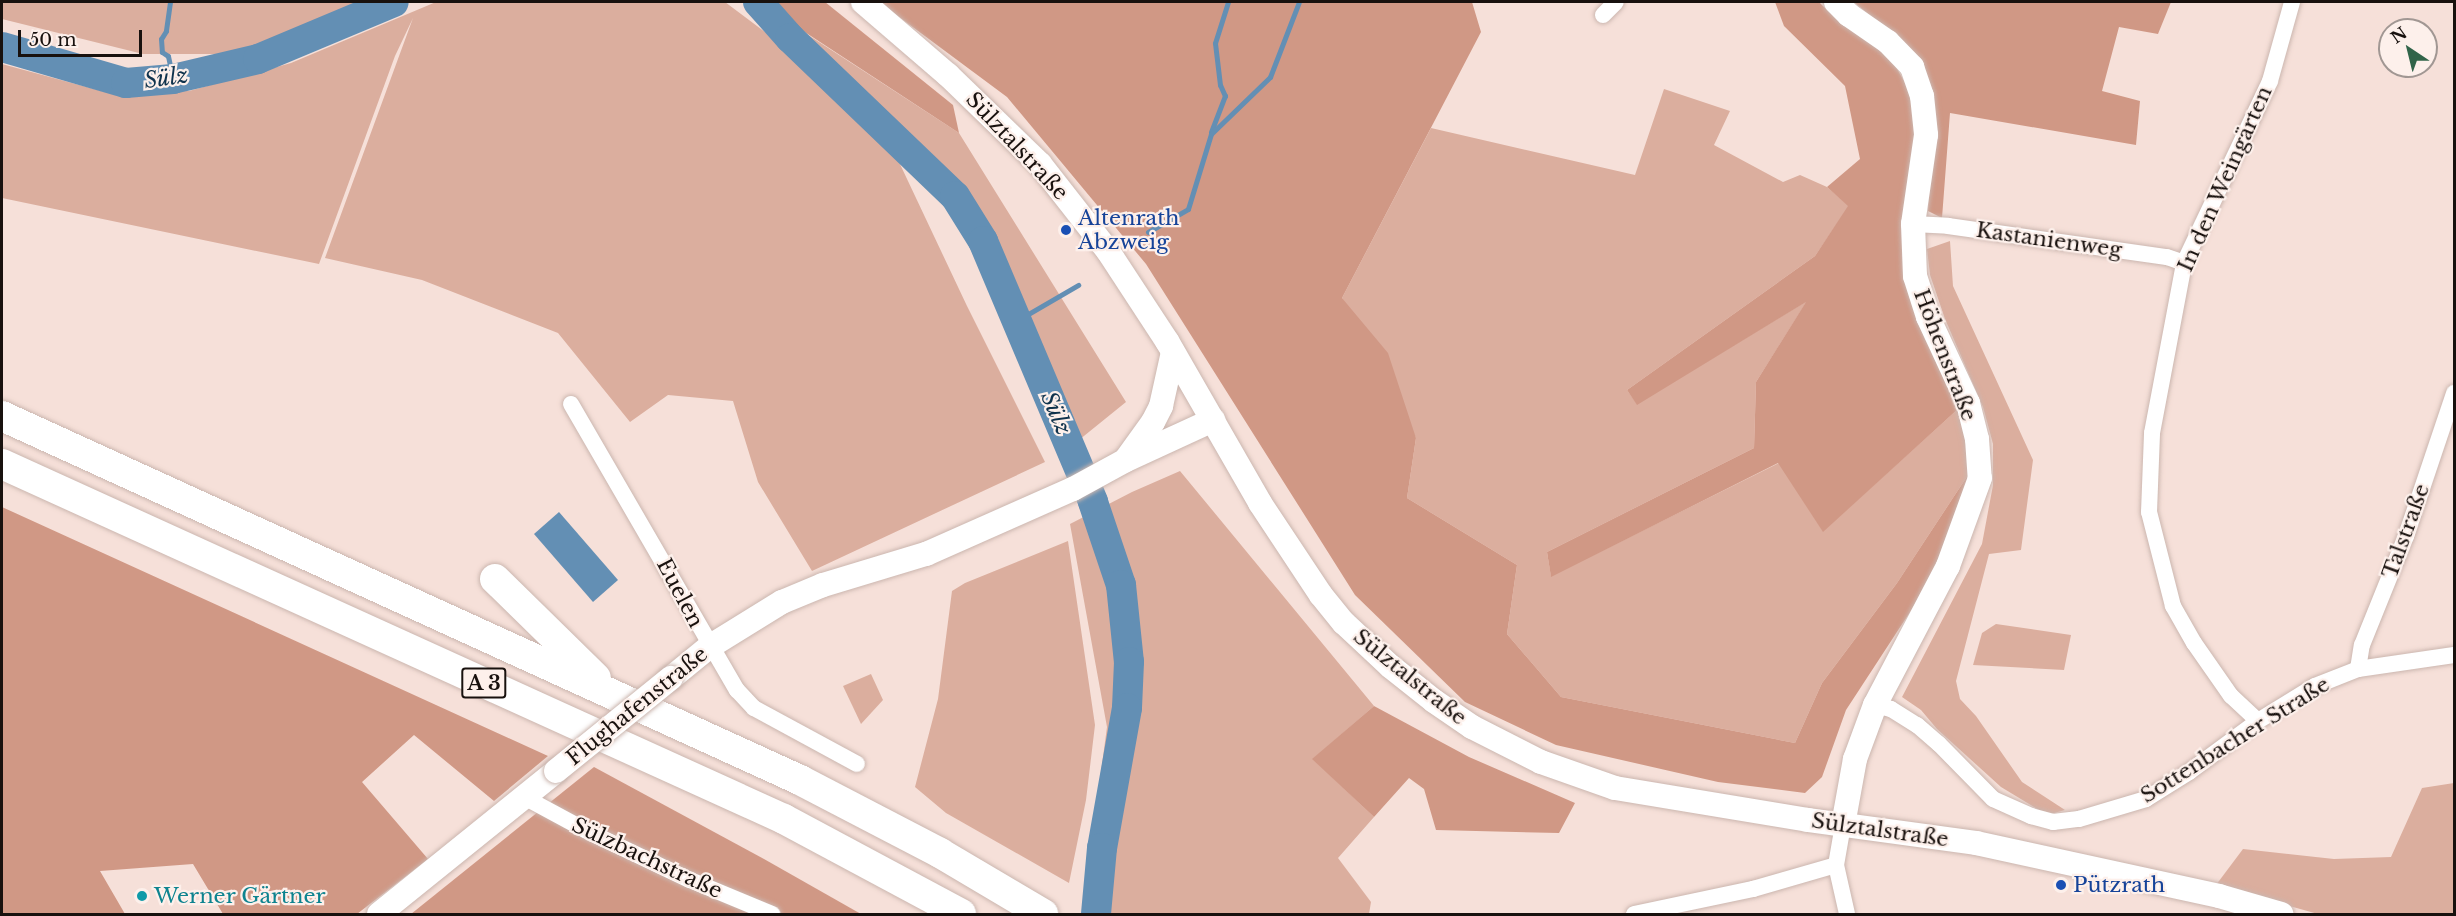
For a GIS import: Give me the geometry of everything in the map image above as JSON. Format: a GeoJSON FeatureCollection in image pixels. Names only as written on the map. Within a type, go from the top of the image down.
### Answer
{"type":"FeatureCollection","features":[{"type":"Feature","properties":{"kind":"highway","name":"A 3"},"geometry":{"type":"LineString","coordinates":[[2,416],[800,780],[940,853],[1034,909]]}},
{"type":"Feature","properties":{"kind":"highway","name":"A 3"},"geometry":{"type":"LineString","coordinates":[[2,464],[784,819],[961,915]]}},
{"type":"Feature","properties":{"kind":"highway"},"geometry":{"type":"LineString","coordinates":[[495,579],[611,693]]}},
{"type":"Feature","properties":{"kind":"main road","name":"Sülztalstraße"},"geometry":{"type":"LineString","coordinates":[[863,2],[955,82],[1040,165],[1108,251],[1173,352],[1260,504],[1321,596],[1344,623],[1390,666],[1434,701],[1472,727],[1540,762],[1615,788],[1843,825],[1976,843],[2219,896],[2280,915]]}},
{"type":"Feature","properties":{"kind":"main road","name":"Höhenstraße"},"geometry":{"type":"LineString","coordinates":[[1836,2],[1849,15],[1888,42],[1912,67],[1922,96],[1926,135],[1913,224],[1915,276],[1928,317],[1968,403],[1977,439],[1980,478],[1948,566],[1875,705],[1855,759],[1843,825]]}},
{"type":"Feature","properties":{"kind":"main road"},"geometry":{"type":"LineString","coordinates":[[1115,466],[1153,422],[1161,406],[1173,352]]}},
{"type":"Feature","properties":{"kind":"main road"},"geometry":{"type":"LineString","coordinates":[[1115,466],[1213,420]]}},
{"type":"Feature","properties":{"kind":"main road","name":"Flughafenstraße"},"geometry":{"type":"LineString","coordinates":[[379,915],[709,647],[782,602],[823,585],[926,554],[1073,489],[1115,466]]}},
{"type":"Feature","properties":{"kind":"street"},"geometry":{"type":"LineString","coordinates":[[1603,15],[1616,2]]}},
{"type":"Feature","properties":{"kind":"street","name":"In den Weingärten"},"geometry":{"type":"LineString","coordinates":[[2259,721],[2230,696],[2173,606],[2149,512],[2152,433],[2184,263],[2270,81],[2292,2]]}},
{"type":"Feature","properties":{"kind":"street","name":"Kastanienweg"},"geometry":{"type":"LineString","coordinates":[[1913,224],[2167,257],[2184,263]]}},
{"type":"Feature","properties":{"kind":"street","name":"Talstraße"},"geometry":{"type":"LineString","coordinates":[[2358,669],[2362,645],[2406,536],[2454,393]]}},
{"type":"Feature","properties":{"kind":"street","name":"Euelen"},"geometry":{"type":"LineString","coordinates":[[571,404],[662,560],[709,647],[736,690],[754,708],[857,764]]}},
{"type":"Feature","properties":{"kind":"street","name":"Sottenbacher Straße"},"geometry":{"type":"LineString","coordinates":[[1875,705],[1891,708],[1917,725],[1940,744],[1993,799],[2031,816],[2054,822],[2079,819],[2146,799],[2189,772],[2259,721],[2315,686],[2358,669],[2454,655]]}},
{"type":"Feature","properties":{"kind":"street","name":"Sülzbachstraße"},"geometry":{"type":"LineString","coordinates":[[524,797],[595,835],[772,915]]}},
{"type":"Feature","properties":{"kind":"street"},"geometry":{"type":"LineString","coordinates":[[1843,825],[1836,865],[1847,915]]}},
{"type":"Feature","properties":{"kind":"street"},"geometry":{"type":"LineString","coordinates":[[1634,915],[1753,889],[1836,865]]}},
{"type":"Feature","properties":{"kind":"shaded area"},"geometry":{"type":"Polygon","coordinates":[[[2,2],[388,2],[290,39],[221,54],[143,54],[2,19],[2,2]]]}},
{"type":"Feature","properties":{"kind":"shaded area"},"geometry":{"type":"Polygon","coordinates":[[[436,2],[725,2],[789,50],[899,162],[967,306],[1045,462],[812,571],[758,482],[733,401],[668,395],[630,422],[558,333],[422,280],[325,258],[413,18],[395,56],[319,264],[2,198],[2,64],[105,92],[189,91],[291,63],[436,2]]]}},
{"type":"Feature","properties":{"kind":"shaded area"},"geometry":{"type":"Polygon","coordinates":[[[759,2],[825,2],[953,105],[959,133],[759,2]]]}},
{"type":"Feature","properties":{"kind":"shaded area"},"geometry":{"type":"Polygon","coordinates":[[[879,2],[1472,2],[1481,32],[1342,298],[1388,353],[1416,438],[1407,498],[1517,565],[1507,634],[1561,697],[1795,743],[1822,683],[1897,583],[1970,472],[1944,560],[1846,710],[1822,777],[1805,793],[1718,782],[1556,745],[1465,702],[1355,595],[1146,264],[1007,97],[879,2]]]}},
{"type":"Feature","properties":{"kind":"shaded area"},"geometry":{"type":"Polygon","coordinates":[[[1775,2],[1819,2],[1838,21],[1887,51],[1913,97],[1918,138],[1905,228],[1958,409],[1823,532],[1778,463],[1551,577],[1547,552],[1754,448],[1756,382],[1806,302],[1637,405],[1627,390],[1815,256],[1848,206],[1827,187],[1860,159],[1845,86],[1784,26],[1775,2]]]}},
{"type":"Feature","properties":{"kind":"shaded area"},"geometry":{"type":"Polygon","coordinates":[[[1854,2],[2171,2],[2158,34],[2119,27],[2102,91],[2140,101],[2136,145],[1950,113],[1942,218],[1928,211],[1932,135],[1896,37],[1854,2]]]}},
{"type":"Feature","properties":{"kind":"shaded area"},"geometry":{"type":"Polygon","coordinates":[[[799,29],[959,133],[1126,402],[1079,440],[934,156],[799,29]]]}},
{"type":"Feature","properties":{"kind":"shaded area"},"geometry":{"type":"Polygon","coordinates":[[[1664,89],[1730,111],[1714,145],[1783,182],[1800,175],[1827,187],[1849,206],[1815,256],[1627,390],[1637,404],[1807,301],[1756,382],[1754,448],[1547,552],[1551,576],[1779,463],[1823,531],[1958,409],[1968,441],[1970,472],[1897,583],[1822,683],[1795,743],[1561,697],[1507,634],[1517,565],[1407,498],[1416,438],[1342,298],[1431,128],[1635,175],[1664,89]]]}},
{"type":"Feature","properties":{"kind":"shaded area"},"geometry":{"type":"Polygon","coordinates":[[[1950,241],[1953,286],[2033,460],[2021,550],[1989,554],[1956,681],[1960,699],[1976,716],[2022,782],[2065,810],[2047,815],[2001,787],[1937,729],[1921,710],[1902,697],[1982,544],[1993,485],[1993,444],[1983,407],[1945,319],[1930,275],[1927,249],[1950,241]]]}},
{"type":"Feature","properties":{"kind":"shaded area"},"geometry":{"type":"Polygon","coordinates":[[[1180,471],[1374,706],[1313,759],[1374,817],[1338,858],[1371,902],[1369,914],[1105,914],[1084,898],[1107,727],[1070,524],[1132,492],[1180,471]]]}},
{"type":"Feature","properties":{"kind":"shaded area"},"geometry":{"type":"Polygon","coordinates":[[[2,507],[548,756],[494,801],[414,735],[362,782],[428,859],[357,914],[223,914],[193,864],[100,871],[125,914],[2,914],[2,507]]]}},
{"type":"Feature","properties":{"kind":"shaded area"},"geometry":{"type":"Polygon","coordinates":[[[1068,541],[1095,725],[1086,800],[1069,883],[946,813],[915,787],[938,699],[952,591],[965,583],[1068,541]]]}},
{"type":"Feature","properties":{"kind":"shaded area"},"geometry":{"type":"Polygon","coordinates":[[[1996,624],[2071,635],[2064,670],[1973,665],[1982,633],[1996,624]]]}},
{"type":"Feature","properties":{"kind":"shaded area"},"geometry":{"type":"Polygon","coordinates":[[[871,674],[883,700],[861,724],[843,686],[871,674]]]}},
{"type":"Feature","properties":{"kind":"shaded area"},"geometry":{"type":"Polygon","coordinates":[[[1374,706],[1469,757],[1575,803],[1559,833],[1436,830],[1424,789],[1409,778],[1374,817],[1312,759],[1374,706]]]}},
{"type":"Feature","properties":{"kind":"shaded area"},"geometry":{"type":"Polygon","coordinates":[[[594,767],[764,859],[861,914],[411,914],[594,767]]]}},
{"type":"Feature","properties":{"kind":"shaded area"},"geometry":{"type":"Polygon","coordinates":[[[2454,783],[2454,914],[2318,914],[2216,885],[2243,849],[2334,859],[2391,857],[2422,788],[2454,783]]]}},
{"type":"Feature","properties":{"kind":"water"},"geometry":{"type":"Polygon","coordinates":[[[559,512],[618,580],[593,602],[534,534],[559,512]]]}},
{"type":"Feature","properties":{"kind":"waterway"},"geometry":{"type":"LineString","coordinates":[[170,2],[166,31],[161,39],[162,52],[168,56],[173,79]]}},
{"type":"Feature","properties":{"kind":"waterway","name":"Sülz"},"geometry":{"type":"LineString","coordinates":[[2,47],[126,83],[173,79],[258,59],[394,2]]}},
{"type":"Feature","properties":{"kind":"waterway","name":"Sülz"},"geometry":{"type":"LineString","coordinates":[[758,2],[790,38],[955,196],[983,241],[1093,502],[1121,585],[1129,662],[1127,708],[1102,848],[1096,914]]}},
{"type":"Feature","properties":{"kind":"waterway"},"geometry":{"type":"LineString","coordinates":[[1211,132],[1225,96],[1220,85],[1215,43],[1228,2]]}},
{"type":"Feature","properties":{"kind":"waterway"},"geometry":{"type":"LineString","coordinates":[[1148,232],[1188,209],[1211,134],[1270,77],[1299,2]]}},
{"type":"Feature","properties":{"kind":"waterway"},"geometry":{"type":"LineString","coordinates":[[1016,321],[1078,285]]}},
{"type":"Feature","properties":{"kind":"place","name":"Altenrath Abzweig"},"geometry":{"type":"Point","coordinates":[1066,230]}},
{"type":"Feature","properties":{"kind":"place","name":"Pützrath"},"geometry":{"type":"Point","coordinates":[2061,885]}},
{"type":"Feature","properties":{"kind":"place","name":"Werner Gärtner"},"geometry":{"type":"Point","coordinates":[142,896]}}]}
